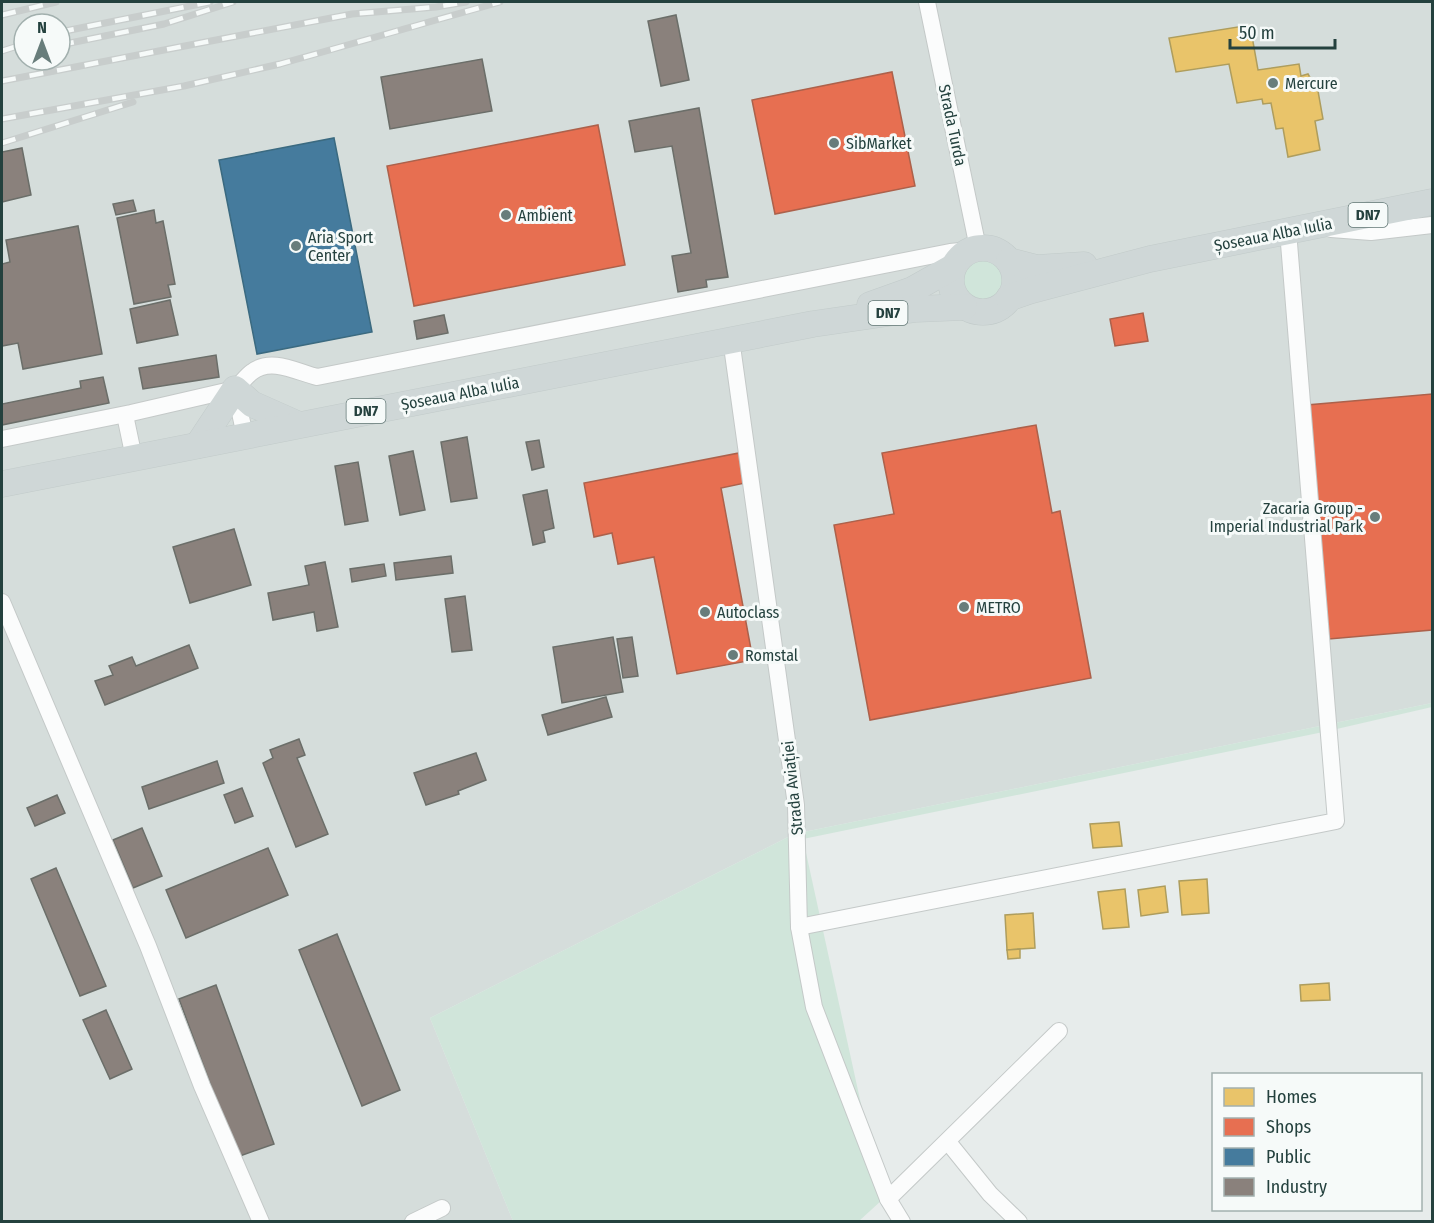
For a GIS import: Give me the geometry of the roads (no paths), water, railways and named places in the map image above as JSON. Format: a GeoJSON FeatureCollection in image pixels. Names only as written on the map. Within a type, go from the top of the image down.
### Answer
{"type":"FeatureCollection","features":[{"type":"Feature","properties":{"kind":"main road","name":"Șoseaua Alba Iulia"},"geometry":{"type":"LineString","coordinates":[[1009,298],[1150,259],[1432,202]]}},
{"type":"Feature","properties":{"kind":"main road","name":"DN7"},"geometry":{"type":"LineString","coordinates":[[959,257],[996,250],[1009,261]]}},
{"type":"Feature","properties":{"kind":"main road"},"geometry":{"type":"LineString","coordinates":[[959,257],[950,278],[951,289],[956,299],[964,307]]}},
{"type":"Feature","properties":{"kind":"main road","name":"Șoseaua Alba Iulia"},"geometry":{"type":"LineString","coordinates":[[813,324],[912,290],[959,257]]}},
{"type":"Feature","properties":{"kind":"main road","name":"Șoseaua Alba Iulia"},"geometry":{"type":"LineString","coordinates":[[1009,261],[1037,268],[1150,259]]}},
{"type":"Feature","properties":{"kind":"main road"},"geometry":{"type":"LineString","coordinates":[[1009,261],[1015,280],[1014,290],[1009,298]]}},
{"type":"Feature","properties":{"kind":"main road","name":"DN7"},"geometry":{"type":"LineString","coordinates":[[964,307],[977,312],[991,311],[1009,298]]}},
{"type":"Feature","properties":{"kind":"main road","name":"Șoseaua Alba Iulia"},"geometry":{"type":"LineString","coordinates":[[2,484],[731,339],[916,309],[964,307]]}},
{"type":"Feature","properties":{"kind":"main road"},"geometry":{"type":"LineString","coordinates":[[198,445],[235,389],[252,404],[297,424]]}},
{"type":"Feature","properties":{"kind":"street","name":"Strada Turda"},"geometry":{"type":"LineString","coordinates":[[927,2],[959,257]]}},
{"type":"Feature","properties":{"kind":"street"},"geometry":{"type":"LineString","coordinates":[[799,927],[1336,821],[1296,229],[1371,232],[1432,225]]}},
{"type":"Feature","properties":{"kind":"street"},"geometry":{"type":"LineString","coordinates":[[2,439],[125,415],[235,389],[252,372],[267,366],[280,365],[317,377],[959,257]]}},
{"type":"Feature","properties":{"kind":"street","name":"Strada Aviației"},"geometry":{"type":"LineString","coordinates":[[731,339],[796,805],[799,927],[814,1007],[888,1199],[902,1221]]}},
{"type":"Feature","properties":{"kind":"street"},"geometry":{"type":"LineString","coordinates":[[235,389],[245,436]]}},
{"type":"Feature","properties":{"kind":"street"},"geometry":{"type":"LineString","coordinates":[[125,415],[134,458]]}},
{"type":"Feature","properties":{"kind":"street"},"geometry":{"type":"LineString","coordinates":[[2,602],[148,946],[202,1086],[261,1221]]}},
{"type":"Feature","properties":{"kind":"street"},"geometry":{"type":"LineString","coordinates":[[888,1199],[1059,1031]]}},
{"type":"Feature","properties":{"kind":"street"},"geometry":{"type":"LineString","coordinates":[[948,1142],[990,1194],[1019,1221]]}},
{"type":"Feature","properties":{"kind":"street"},"geometry":{"type":"LineString","coordinates":[[413,1221],[442,1208]]}},
{"type":"Feature","properties":{"kind":"railway"},"geometry":{"type":"LineString","coordinates":[[2,15],[56,2]]}},
{"type":"Feature","properties":{"kind":"railway"},"geometry":{"type":"LineString","coordinates":[[72,30],[210,2]]}},
{"type":"Feature","properties":{"kind":"railway"},"geometry":{"type":"LineString","coordinates":[[72,43],[164,24],[233,2]]}},
{"type":"Feature","properties":{"kind":"railway"},"geometry":{"type":"LineString","coordinates":[[2,81],[352,14],[436,7],[466,2]]}},
{"type":"Feature","properties":{"kind":"railway"},"geometry":{"type":"LineString","coordinates":[[2,119],[184,86],[280,64],[500,2]]}},
{"type":"Feature","properties":{"kind":"railway"},"geometry":{"type":"LineString","coordinates":[[2,51],[12,48]]}},
{"type":"Feature","properties":{"kind":"railway"},"geometry":{"type":"LineString","coordinates":[[2,143],[133,102]]}},
{"type":"Feature","properties":{"kind":"place","name":"Mercure"},"geometry":{"type":"Point","coordinates":[1273,83]}},
{"type":"Feature","properties":{"kind":"place","name":"SibMarket"},"geometry":{"type":"Point","coordinates":[834,143]}},
{"type":"Feature","properties":{"kind":"place","name":"Ambient"},"geometry":{"type":"Point","coordinates":[506,215]}},
{"type":"Feature","properties":{"kind":"place","name":"Aria Sport Center"},"geometry":{"type":"Point","coordinates":[296,246]}},
{"type":"Feature","properties":{"kind":"place","name":"Zacaria Group - Imperial Industrial Park"},"geometry":{"type":"Point","coordinates":[1375,517]}},
{"type":"Feature","properties":{"kind":"place","name":"METRO"},"geometry":{"type":"Point","coordinates":[964,607]}},
{"type":"Feature","properties":{"kind":"place","name":"Autoclass"},"geometry":{"type":"Point","coordinates":[705,612]}},
{"type":"Feature","properties":{"kind":"place","name":"Romstal"},"geometry":{"type":"Point","coordinates":[733,655]}}]}
